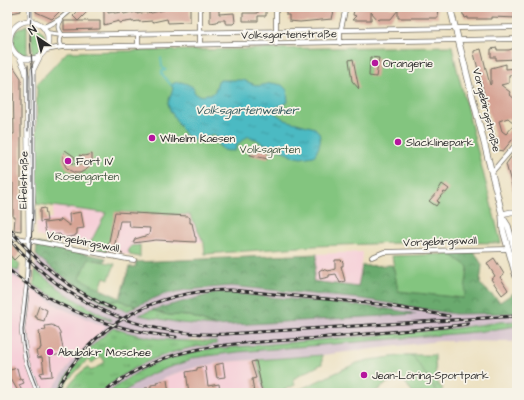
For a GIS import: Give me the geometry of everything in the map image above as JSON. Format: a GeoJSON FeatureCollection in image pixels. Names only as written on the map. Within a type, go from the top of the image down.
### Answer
{"type":"FeatureCollection","features":[{"type":"Feature","properties":{"kind":"main road","name":"Vorgebirgstraße"},"geometry":{"type":"LineString","coordinates":[[450,7],[503,216],[508,226],[517,258]]}},
{"type":"Feature","properties":{"kind":"main road","name":"Vorgebirgstraße"},"geometry":{"type":"LineString","coordinates":[[503,216],[502,228],[517,280]]}},
{"type":"Feature","properties":{"kind":"street"},"geometry":{"type":"LineString","coordinates":[[30,7],[30,21]]}},
{"type":"Feature","properties":{"kind":"street"},"geometry":{"type":"LineString","coordinates":[[44,27],[61,19],[74,7]]}},
{"type":"Feature","properties":{"kind":"street"},"geometry":{"type":"LineString","coordinates":[[200,7],[200,44]]}},
{"type":"Feature","properties":{"kind":"street"},"geometry":{"type":"LineString","coordinates":[[276,7],[276,44]]}},
{"type":"Feature","properties":{"kind":"street"},"geometry":{"type":"LineString","coordinates":[[340,43],[346,7]]}},
{"type":"Feature","properties":{"kind":"street"},"geometry":{"type":"LineString","coordinates":[[61,19],[58,24],[58,30],[62,35],[60,39],[60,44],[62,47]]}},
{"type":"Feature","properties":{"kind":"street"},"geometry":{"type":"LineString","coordinates":[[30,21],[44,27],[47,33],[48,43],[46,50],[40,56],[30,59],[19,56],[9,44],[10,30],[20,23],[30,21]]}},
{"type":"Feature","properties":{"kind":"street","name":"Volksgartenstraße"},"geometry":{"type":"LineString","coordinates":[[47,33],[62,35],[517,27]]}},
{"type":"Feature","properties":{"kind":"street"},"geometry":{"type":"LineString","coordinates":[[138,34],[138,46]]}},
{"type":"Feature","properties":{"kind":"street","name":"Volksgartenstraße"},"geometry":{"type":"LineString","coordinates":[[46,50],[62,47],[517,39]]}},
{"type":"Feature","properties":{"kind":"street","name":"Eifelstraße"},"geometry":{"type":"LineString","coordinates":[[19,56],[27,77],[29,240]]}},
{"type":"Feature","properties":{"kind":"street","name":"Eifelstraße"},"geometry":{"type":"LineString","coordinates":[[29,240],[33,212],[34,70],[40,56]]}},
{"type":"Feature","properties":{"kind":"street"},"geometry":{"type":"LineString","coordinates":[[492,172],[517,143]]}},
{"type":"Feature","properties":{"kind":"street"},"geometry":{"type":"LineString","coordinates":[[503,216],[511,212],[517,212]]}},
{"type":"Feature","properties":{"kind":"street","name":"Vorgebirgswall"},"geometry":{"type":"LineString","coordinates":[[7,236],[134,260]]}},
{"type":"Feature","properties":{"kind":"street"},"geometry":{"type":"LineString","coordinates":[[29,240],[27,287],[22,323],[22,337],[26,360],[38,393]]}},
{"type":"Feature","properties":{"kind":"street","name":"Vorgebirgswall"},"geometry":{"type":"LineString","coordinates":[[372,257],[384,252],[508,249]]}},
{"type":"Feature","properties":{"kind":"shaded area"},"geometry":{"type":"Polygon","coordinates":[[[54,206],[106,213],[88,247],[37,236],[36,222],[41,222],[42,220],[52,218],[54,206]]]}},
{"type":"Feature","properties":{"kind":"shaded area"},"geometry":{"type":"Polygon","coordinates":[[[115,212],[190,215],[203,242],[140,243],[140,257],[107,251],[115,212]]]}},
{"type":"Feature","properties":{"kind":"shaded area"},"geometry":{"type":"Polygon","coordinates":[[[363,252],[358,287],[313,281],[317,254],[363,252]]]}},
{"type":"Feature","properties":{"kind":"shaded area"},"geometry":{"type":"Polygon","coordinates":[[[7,253],[20,266],[20,280],[7,274],[7,253]]]}},
{"type":"Feature","properties":{"kind":"shaded area"},"geometry":{"type":"Polygon","coordinates":[[[36,255],[75,286],[106,303],[127,311],[162,295],[185,290],[231,286],[363,299],[455,314],[517,313],[517,342],[440,341],[322,355],[224,362],[197,367],[170,375],[136,393],[100,393],[112,382],[142,363],[178,350],[217,344],[216,341],[196,339],[177,341],[117,333],[112,330],[98,340],[71,369],[57,393],[50,393],[75,357],[106,327],[61,308],[33,290],[36,255]],[[219,292],[152,310],[140,315],[181,323],[216,326],[414,314],[383,308],[219,292]]]}},
{"type":"Feature","properties":{"kind":"shaded area"},"geometry":{"type":"Polygon","coordinates":[[[7,274],[20,280],[61,308],[107,327],[75,357],[50,393],[8,393],[7,274]]]}},
{"type":"Feature","properties":{"kind":"shaded area"},"geometry":{"type":"Polygon","coordinates":[[[257,360],[265,393],[136,393],[170,375],[197,367],[224,362],[257,360]]]}},
{"type":"Feature","properties":{"kind":"green space"},"geometry":{"type":"Polygon","coordinates":[[[27,25],[27,57],[16,50],[14,46],[14,38],[17,30],[27,25]]]}},
{"type":"Feature","properties":{"kind":"green space"},"geometry":{"type":"Polygon","coordinates":[[[31,25],[37,27],[41,31],[46,40],[43,50],[33,56],[31,25]]]}},
{"type":"Feature","properties":{"kind":"green space","name":"Volksgarten"},"geometry":{"type":"Polygon","coordinates":[[[452,46],[501,243],[425,242],[314,246],[205,254],[204,243],[190,215],[116,212],[107,251],[88,247],[106,213],[36,204],[37,84],[67,52],[452,46]]]}},
{"type":"Feature","properties":{"kind":"green space"},"geometry":{"type":"Polygon","coordinates":[[[37,243],[106,258],[105,261],[89,259],[96,287],[120,298],[129,267],[135,267],[136,262],[317,254],[313,281],[358,287],[362,266],[392,265],[398,291],[463,298],[468,267],[450,254],[474,251],[482,265],[480,284],[500,302],[515,292],[517,299],[517,313],[455,314],[363,299],[231,286],[185,290],[162,295],[136,306],[118,300],[106,303],[70,281],[36,255],[37,243]]]}},
{"type":"Feature","properties":{"kind":"green space"},"geometry":{"type":"Polygon","coordinates":[[[140,245],[140,257],[130,255],[128,252],[131,246],[140,245]]]}},
{"type":"Feature","properties":{"kind":"green space"},"geometry":{"type":"Polygon","coordinates":[[[7,253],[20,265],[18,271],[7,265],[7,253]]]}},
{"type":"Feature","properties":{"kind":"green space"},"geometry":{"type":"Polygon","coordinates":[[[450,254],[468,267],[464,298],[398,291],[392,256],[450,254]]]}},
{"type":"Feature","properties":{"kind":"green space"},"geometry":{"type":"Polygon","coordinates":[[[89,259],[115,264],[109,279],[104,277],[100,289],[80,278],[89,259]]]}},
{"type":"Feature","properties":{"kind":"green space"},"geometry":{"type":"Polygon","coordinates":[[[35,270],[72,297],[111,319],[112,321],[91,314],[52,296],[34,285],[35,270]]]}},
{"type":"Feature","properties":{"kind":"green space"},"geometry":{"type":"Polygon","coordinates":[[[219,292],[383,308],[416,314],[216,326],[190,316],[168,315],[152,310],[219,292]]]}},
{"type":"Feature","properties":{"kind":"green space"},"geometry":{"type":"Polygon","coordinates":[[[118,300],[136,306],[127,311],[106,303],[118,300]]]}},
{"type":"Feature","properties":{"kind":"green space"},"geometry":{"type":"Polygon","coordinates":[[[152,310],[168,315],[190,316],[216,326],[181,323],[139,315],[152,310]]]}},
{"type":"Feature","properties":{"kind":"green space"},"geometry":{"type":"Polygon","coordinates":[[[517,321],[517,326],[476,332],[238,352],[192,358],[189,361],[147,376],[122,393],[108,393],[144,368],[161,361],[201,350],[450,329],[517,321]]]}},
{"type":"Feature","properties":{"kind":"green space"},"geometry":{"type":"Polygon","coordinates":[[[113,328],[152,338],[189,341],[216,341],[217,344],[185,349],[154,359],[126,373],[100,393],[65,393],[72,381],[84,370],[88,367],[91,371],[105,362],[101,356],[92,363],[88,359],[67,381],[61,393],[57,393],[74,366],[96,342],[113,328]]]}},
{"type":"Feature","properties":{"kind":"green space"},"geometry":{"type":"Polygon","coordinates":[[[322,355],[322,364],[293,379],[295,385],[278,393],[265,393],[257,360],[322,355]]]}},
{"type":"Feature","properties":{"kind":"green space","name":"Jean-Löring-Sportpark"},"geometry":{"type":"Polygon","coordinates":[[[407,355],[435,355],[436,381],[443,389],[439,393],[413,393],[399,374],[374,393],[341,370],[365,362],[407,355]]]}},
{"type":"Feature","properties":{"kind":"green space","name":"Jean-Löring-Sportpark"},"geometry":{"type":"Polygon","coordinates":[[[407,355],[413,356],[438,393],[413,393],[399,374],[374,393],[292,393],[357,363],[368,360],[407,355]]]}},
{"type":"Feature","properties":{"kind":"water","name":"Volksgartenweiher"},"geometry":{"type":"Polygon","coordinates":[[[243,80],[258,86],[272,83],[282,85],[287,90],[288,102],[278,106],[275,113],[285,120],[315,128],[318,131],[320,142],[314,156],[301,158],[291,156],[284,151],[270,148],[256,139],[250,138],[249,136],[238,144],[235,151],[227,151],[223,150],[219,146],[217,138],[214,134],[194,140],[185,135],[170,110],[168,103],[173,88],[171,85],[177,82],[185,83],[193,87],[195,94],[204,96],[206,94],[212,94],[215,91],[218,81],[243,80]]]}},
{"type":"Feature","properties":{"kind":"building"},"geometry":{"type":"Polygon","coordinates":[[[7,7],[21,7],[21,11],[7,14],[7,7]]]}},
{"type":"Feature","properties":{"kind":"building"},"geometry":{"type":"Polygon","coordinates":[[[36,7],[64,7],[52,19],[36,12],[36,7]]]}},
{"type":"Feature","properties":{"kind":"building"},"geometry":{"type":"Polygon","coordinates":[[[82,7],[92,7],[78,21],[73,16],[82,7]]]}},
{"type":"Feature","properties":{"kind":"building"},"geometry":{"type":"Polygon","coordinates":[[[99,7],[108,7],[108,13],[123,12],[124,14],[137,12],[137,14],[164,10],[164,7],[190,7],[190,22],[168,23],[167,19],[153,22],[132,21],[119,23],[119,21],[104,25],[104,12],[99,7]]]}},
{"type":"Feature","properties":{"kind":"building"},"geometry":{"type":"Polygon","coordinates":[[[210,7],[219,7],[219,14],[234,13],[235,22],[233,24],[227,24],[225,23],[225,20],[218,20],[217,22],[210,23],[210,7]]]}},
{"type":"Feature","properties":{"kind":"building"},"geometry":{"type":"Polygon","coordinates":[[[258,7],[266,7],[266,16],[258,16],[258,21],[243,21],[243,13],[258,13],[258,7]]]}},
{"type":"Feature","properties":{"kind":"building"},"geometry":{"type":"Polygon","coordinates":[[[286,7],[297,7],[297,9],[335,7],[332,19],[300,22],[289,21],[289,15],[286,15],[286,7]]]}},
{"type":"Feature","properties":{"kind":"building"},"geometry":{"type":"Polygon","coordinates":[[[357,7],[437,7],[438,18],[398,18],[398,10],[391,19],[378,20],[371,12],[371,20],[352,20],[356,16],[353,15],[354,10],[357,10],[357,7]]]}},
{"type":"Feature","properties":{"kind":"building"},"geometry":{"type":"Polygon","coordinates":[[[462,7],[517,7],[517,18],[491,17],[491,19],[468,19],[468,17],[465,18],[463,15],[462,7]]]}},
{"type":"Feature","properties":{"kind":"building"},"geometry":{"type":"Polygon","coordinates":[[[64,21],[100,21],[100,29],[64,30],[64,21]]]}},
{"type":"Feature","properties":{"kind":"building"},"geometry":{"type":"Polygon","coordinates":[[[497,48],[497,50],[509,50],[515,48],[517,50],[517,59],[496,60],[496,57],[491,57],[491,49],[497,48]]]}},
{"type":"Feature","properties":{"kind":"building"},"geometry":{"type":"Polygon","coordinates":[[[481,49],[490,85],[491,68],[506,64],[506,69],[517,68],[517,74],[509,75],[509,83],[501,85],[510,92],[509,94],[517,101],[517,108],[513,113],[517,116],[517,134],[503,151],[498,150],[489,113],[487,112],[488,110],[474,51],[481,49]],[[508,118],[499,121],[502,131],[506,134],[515,124],[508,118]]]}},
{"type":"Feature","properties":{"kind":"building"},"geometry":{"type":"Polygon","coordinates":[[[7,57],[21,78],[21,231],[14,230],[15,217],[13,217],[13,183],[11,183],[11,173],[7,172],[7,167],[11,162],[7,157],[7,153],[11,153],[12,134],[14,134],[13,82],[7,71],[7,57]]]}},
{"type":"Feature","properties":{"kind":"building","name":"Orangerie"},"geometry":{"type":"Polygon","coordinates":[[[370,57],[379,58],[376,77],[369,76],[370,57]]]}},
{"type":"Feature","properties":{"kind":"building"},"geometry":{"type":"Polygon","coordinates":[[[353,59],[359,89],[352,81],[349,60],[353,59]]]}},
{"type":"Feature","properties":{"kind":"building"},"geometry":{"type":"Polygon","coordinates":[[[258,146],[270,148],[268,159],[250,155],[251,151],[257,152],[258,146]]]}},
{"type":"Feature","properties":{"kind":"building"},"geometry":{"type":"Polygon","coordinates":[[[517,149],[517,200],[516,201],[506,164],[517,149]]]}},
{"type":"Feature","properties":{"kind":"building","name":"Fort IV"},"geometry":{"type":"Polygon","coordinates":[[[65,150],[75,157],[72,163],[77,164],[84,163],[79,155],[84,156],[92,154],[90,166],[80,173],[75,173],[69,170],[63,161],[65,150]]]}},
{"type":"Feature","properties":{"kind":"building"},"geometry":{"type":"Polygon","coordinates":[[[442,184],[449,189],[446,193],[444,192],[437,201],[439,202],[436,206],[429,201],[442,184]]]}},
{"type":"Feature","properties":{"kind":"building"},"geometry":{"type":"Polygon","coordinates":[[[45,208],[47,221],[40,222],[40,209],[45,208]]]}},
{"type":"Feature","properties":{"kind":"building"},"geometry":{"type":"Polygon","coordinates":[[[81,212],[84,228],[77,229],[77,234],[75,236],[63,238],[60,234],[46,234],[44,223],[60,221],[61,219],[70,226],[69,214],[81,212]]]}},
{"type":"Feature","properties":{"kind":"building"},"geometry":{"type":"Polygon","coordinates":[[[115,212],[188,216],[190,218],[190,223],[192,223],[196,242],[156,240],[133,243],[135,239],[149,235],[150,228],[130,227],[129,221],[120,221],[114,248],[123,254],[107,251],[115,212]]]}},
{"type":"Feature","properties":{"kind":"building"},"geometry":{"type":"Polygon","coordinates":[[[7,242],[11,243],[20,254],[14,260],[7,252],[7,242]]]}},
{"type":"Feature","properties":{"kind":"building"},"geometry":{"type":"Polygon","coordinates":[[[494,258],[504,274],[500,277],[508,290],[502,295],[491,279],[495,276],[487,263],[494,258]]]}},
{"type":"Feature","properties":{"kind":"building"},"geometry":{"type":"Polygon","coordinates":[[[335,260],[341,260],[343,262],[343,266],[341,266],[345,281],[340,283],[336,274],[320,279],[319,271],[322,269],[328,271],[335,269],[335,260]]]}},
{"type":"Feature","properties":{"kind":"building"},"geometry":{"type":"Polygon","coordinates":[[[39,306],[47,310],[44,321],[35,317],[39,306]]]}},
{"type":"Feature","properties":{"kind":"building"},"geometry":{"type":"Polygon","coordinates":[[[52,325],[57,328],[60,333],[64,354],[50,356],[52,376],[41,377],[40,373],[44,372],[42,357],[38,358],[36,351],[40,350],[41,348],[39,331],[46,330],[45,326],[52,325]]]}},
{"type":"Feature","properties":{"kind":"building"},"geometry":{"type":"Polygon","coordinates":[[[256,361],[262,391],[254,393],[252,379],[256,378],[251,362],[256,361]]]}},
{"type":"Feature","properties":{"kind":"building"},"geometry":{"type":"Polygon","coordinates":[[[223,363],[225,377],[217,378],[215,365],[223,363]]]}},
{"type":"Feature","properties":{"kind":"building"},"geometry":{"type":"Polygon","coordinates":[[[205,366],[208,386],[219,384],[220,392],[189,393],[186,372],[197,370],[197,368],[205,366]]]}},
{"type":"Feature","properties":{"kind":"building"},"geometry":{"type":"Polygon","coordinates":[[[17,368],[20,380],[22,379],[24,383],[19,385],[23,393],[19,393],[11,379],[7,380],[7,371],[17,368]]]}},
{"type":"Feature","properties":{"kind":"building"},"geometry":{"type":"Polygon","coordinates":[[[167,380],[169,393],[146,393],[145,388],[157,384],[156,382],[167,380]]]}},
{"type":"Feature","properties":{"kind":"waterway"},"geometry":{"type":"LineString","coordinates":[[161,58],[162,67],[166,70],[162,71],[162,74],[171,85]]}},
{"type":"Feature","properties":{"kind":"tram line"},"geometry":{"type":"LineString","coordinates":[[31,7],[30,39],[33,77],[33,212],[28,287],[23,330],[28,364],[39,393]]}},
{"type":"Feature","properties":{"kind":"tram line"},"geometry":{"type":"LineString","coordinates":[[28,65],[28,131]]}},
{"type":"Feature","properties":{"kind":"railway"},"geometry":{"type":"LineString","coordinates":[[7,225],[30,251],[55,274],[98,302],[114,309]]}},
{"type":"Feature","properties":{"kind":"railway"},"geometry":{"type":"LineString","coordinates":[[7,236],[29,260],[52,280],[78,297],[104,311],[133,322],[163,329],[194,333],[226,334],[517,316]]}},
{"type":"Feature","properties":{"kind":"railway"},"geometry":{"type":"LineString","coordinates":[[7,268],[44,295],[86,316],[130,329],[176,337]]}},
{"type":"Feature","properties":{"kind":"railway"},"geometry":{"type":"LineString","coordinates":[[54,393],[69,369],[87,348],[106,330],[128,316],[152,304],[177,296],[204,291],[232,290],[378,304],[449,316]]}},
{"type":"Feature","properties":{"kind":"railway"},"geometry":{"type":"LineString","coordinates":[[104,393],[126,377],[149,364],[173,355],[199,349],[225,345],[407,331],[468,324]]}},
{"type":"Feature","properties":{"kind":"place","name":"Orangerie"},"geometry":{"type":"Point","coordinates":[375,63]}},
{"type":"Feature","properties":{"kind":"place","name":"Wilhelm Kaesen"},"geometry":{"type":"Point","coordinates":[152,138]}},
{"type":"Feature","properties":{"kind":"place","name":"Slacklinepark"},"geometry":{"type":"Point","coordinates":[398,142]}},
{"type":"Feature","properties":{"kind":"place","name":"Fort IV"},"geometry":{"type":"Point","coordinates":[68,161]}},
{"type":"Feature","properties":{"kind":"place","name":"Abubakr Moschee"},"geometry":{"type":"Point","coordinates":[50,352]}},
{"type":"Feature","properties":{"kind":"place","name":"Jean-Löring-Sportpark"},"geometry":{"type":"Point","coordinates":[364,375]}},
{"type":"Feature","properties":{"kind":"park label","name":"Rosengarten"},"geometry":{"type":"Point","coordinates":[87,176]}}]}
